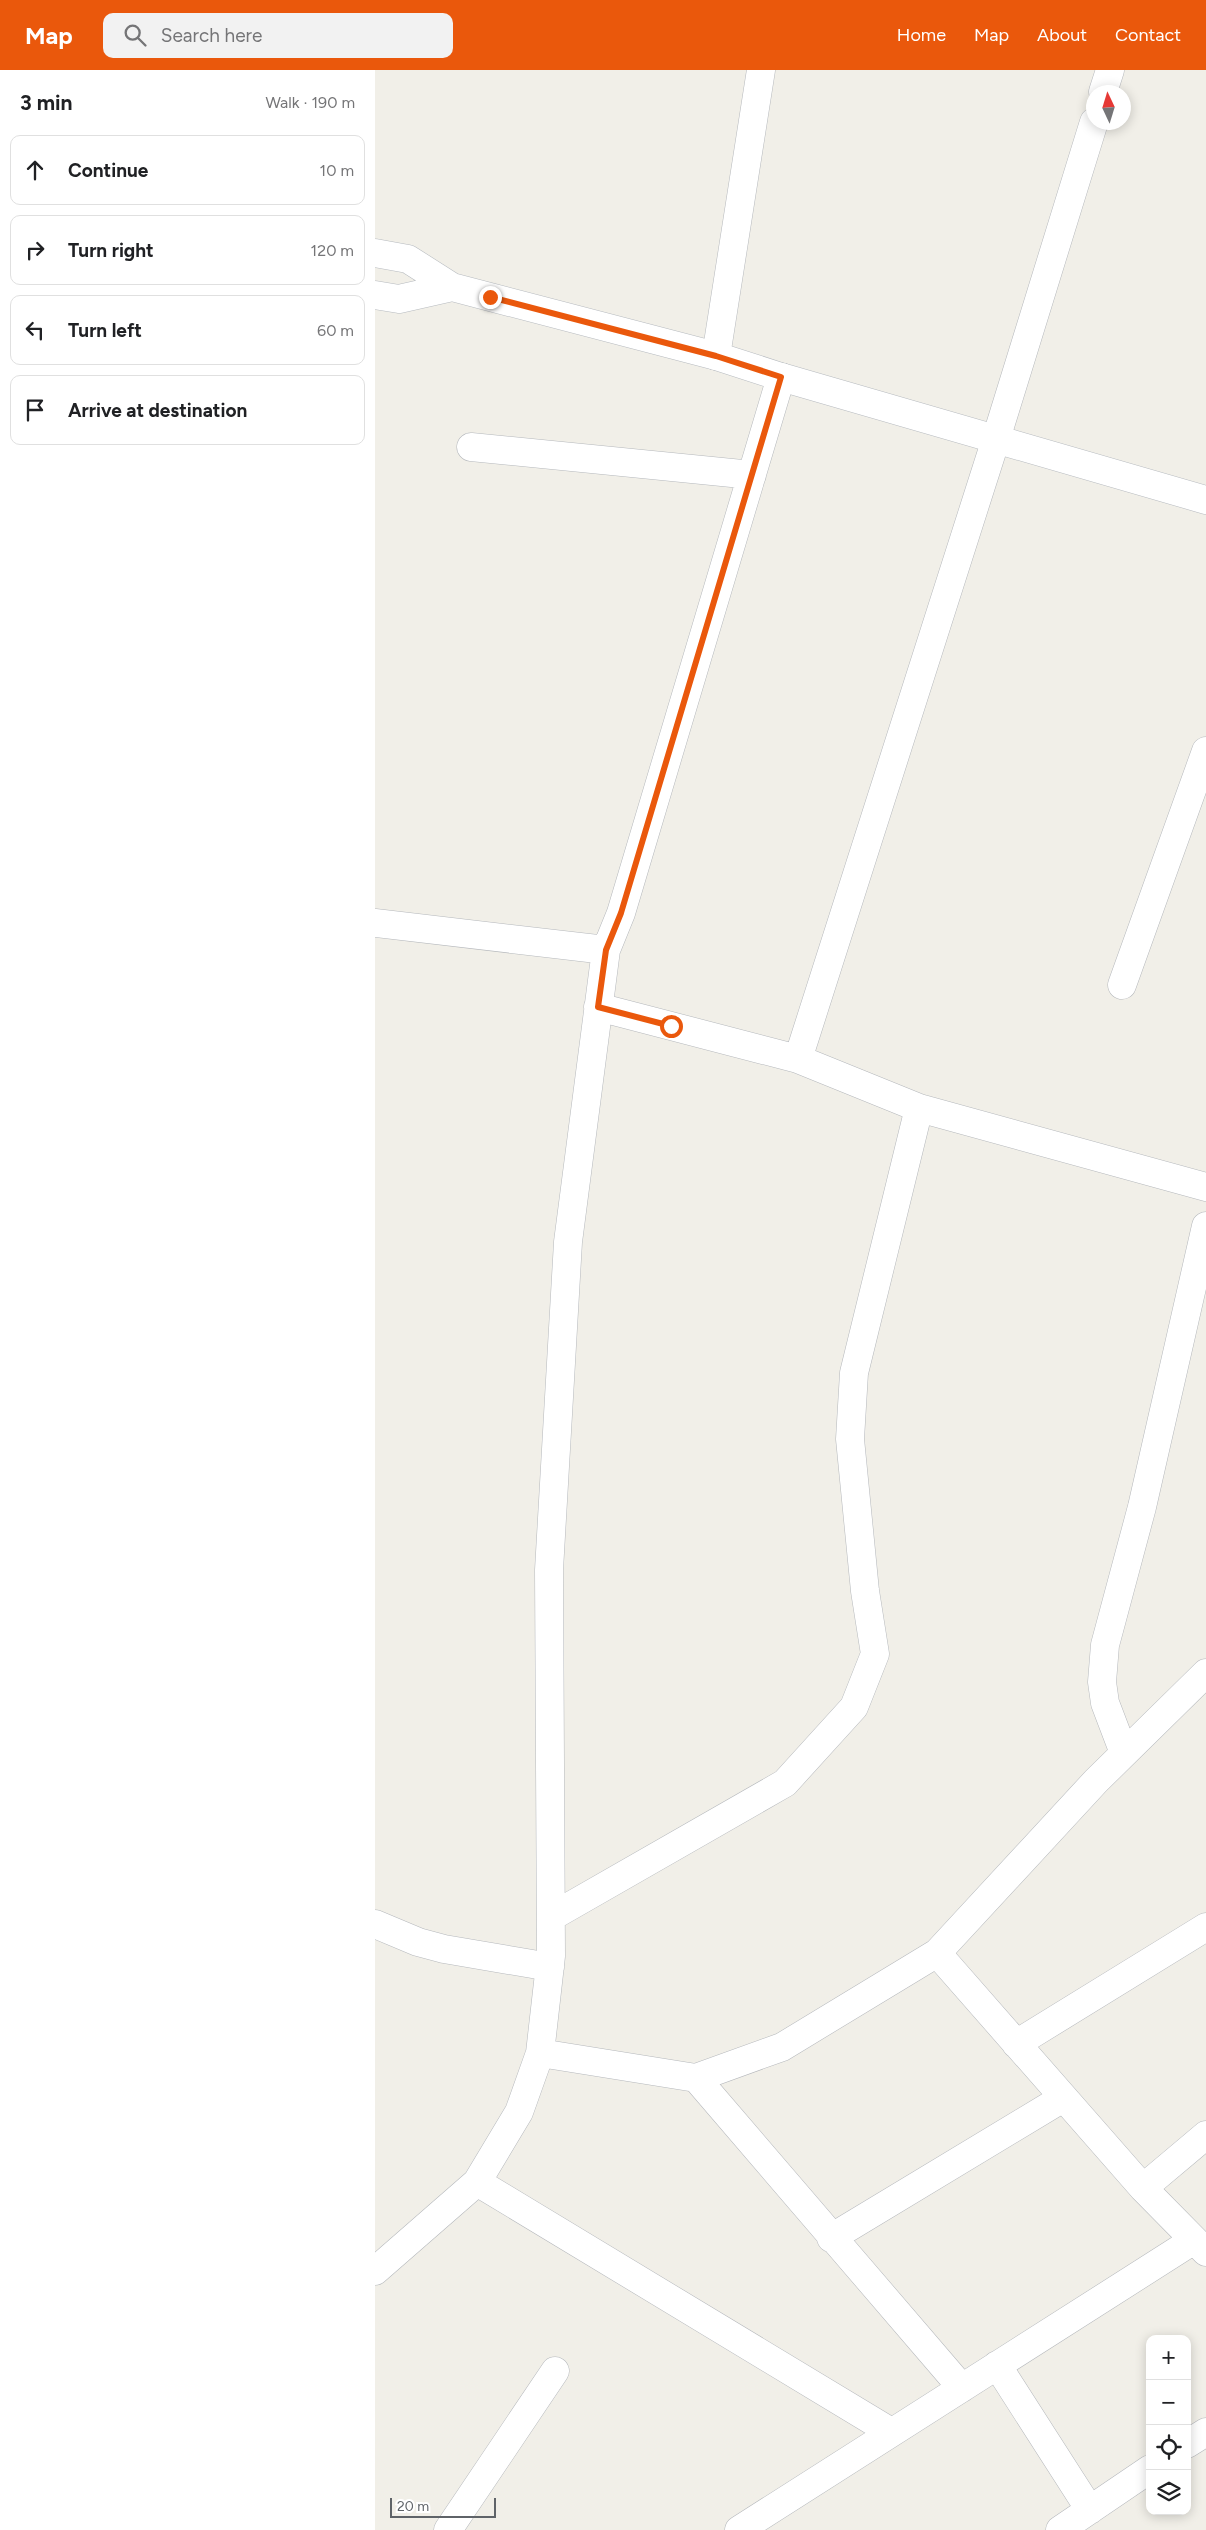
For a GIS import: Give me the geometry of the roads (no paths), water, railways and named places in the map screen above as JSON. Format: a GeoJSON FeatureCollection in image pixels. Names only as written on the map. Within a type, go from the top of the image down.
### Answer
{"type":"FeatureCollection","features":[{"type":"Feature","properties":{"kind":"street"},"geometry":{"type":"LineString","coordinates":[[716,356],[761,70]]}},
{"type":"Feature","properties":{"kind":"street"},"geometry":{"type":"LineString","coordinates":[[1105,85],[1110,70]]}},
{"type":"Feature","properties":{"kind":"street"},"geometry":{"type":"LineString","coordinates":[[798,1059],[996,439],[1092,130]]}},
{"type":"Feature","properties":{"kind":"street"},"geometry":{"type":"LineString","coordinates":[[375,253],[408,259],[452,287],[716,356],[781,377],[1206,500]]}},
{"type":"Feature","properties":{"kind":"street"},"geometry":{"type":"LineString","coordinates":[[375,295],[399,299],[452,287]]}},
{"type":"Feature","properties":{"kind":"street"},"geometry":{"type":"LineString","coordinates":[[375,2271],[477,2182],[519,2112],[540,2053],[550,1967],[551,1917],[549,1560],[568,1242],[606,950],[621,913],[781,377]]}},
{"type":"Feature","properties":{"kind":"street"},"geometry":{"type":"LineString","coordinates":[[471,447],[752,475]]}},
{"type":"Feature","properties":{"kind":"street"},"geometry":{"type":"LineString","coordinates":[[1122,985],[1206,751]]}},
{"type":"Feature","properties":{"kind":"street"},"geometry":{"type":"LineString","coordinates":[[375,923],[606,950]]}},
{"type":"Feature","properties":{"kind":"street"},"geometry":{"type":"LineString","coordinates":[[598,1007],[798,1059],[919,1108],[1206,1187]]}},
{"type":"Feature","properties":{"kind":"street"},"geometry":{"type":"LineString","coordinates":[[551,1917],[785,1782],[854,1706],[875,1654],[865,1591],[850,1438],[854,1373],[919,1108]]}},
{"type":"Feature","properties":{"kind":"street"},"geometry":{"type":"LineString","coordinates":[[1124,1753],[1105,1703],[1102,1682],[1105,1646],[1142,1507],[1206,1226]]}},
{"type":"Feature","properties":{"kind":"street"},"geometry":{"type":"LineString","coordinates":[[540,2053],[696,2078],[782,2048],[937,1952],[1124,1753],[1204,1682]]}},
{"type":"Feature","properties":{"kind":"street"},"geometry":{"type":"LineString","coordinates":[[375,1924],[418,1942],[550,1967]]}},
{"type":"Feature","properties":{"kind":"street"},"geometry":{"type":"LineString","coordinates":[[1016,2044],[1206,1927]]}},
{"type":"Feature","properties":{"kind":"street"},"geometry":{"type":"LineString","coordinates":[[739,2530],[997,2365],[1200,2246],[1143,2188],[937,1952]]}},
{"type":"Feature","properties":{"kind":"street"},"geometry":{"type":"LineString","coordinates":[[696,2078],[831,2238],[962,2388]]}},
{"type":"Feature","properties":{"kind":"street"},"geometry":{"type":"LineString","coordinates":[[831,2238],[1063,2098]]}},
{"type":"Feature","properties":{"kind":"street"},"geometry":{"type":"LineString","coordinates":[[1143,2188],[1206,2135]]}},
{"type":"Feature","properties":{"kind":"street"},"geometry":{"type":"LineString","coordinates":[[477,2182],[891,2432]]}},
{"type":"Feature","properties":{"kind":"street"},"geometry":{"type":"LineString","coordinates":[[997,2365],[1090,2510]]}},
{"type":"Feature","properties":{"kind":"street"},"geometry":{"type":"LineString","coordinates":[[448,2530],[555,2371]]}},
{"type":"Feature","properties":{"kind":"street"},"geometry":{"type":"LineString","coordinates":[[1191,2441],[1206,2432]]}},
{"type":"Feature","properties":{"kind":"street"},"geometry":{"type":"LineString","coordinates":[[1060,2530],[1149,2470]]}}]}
